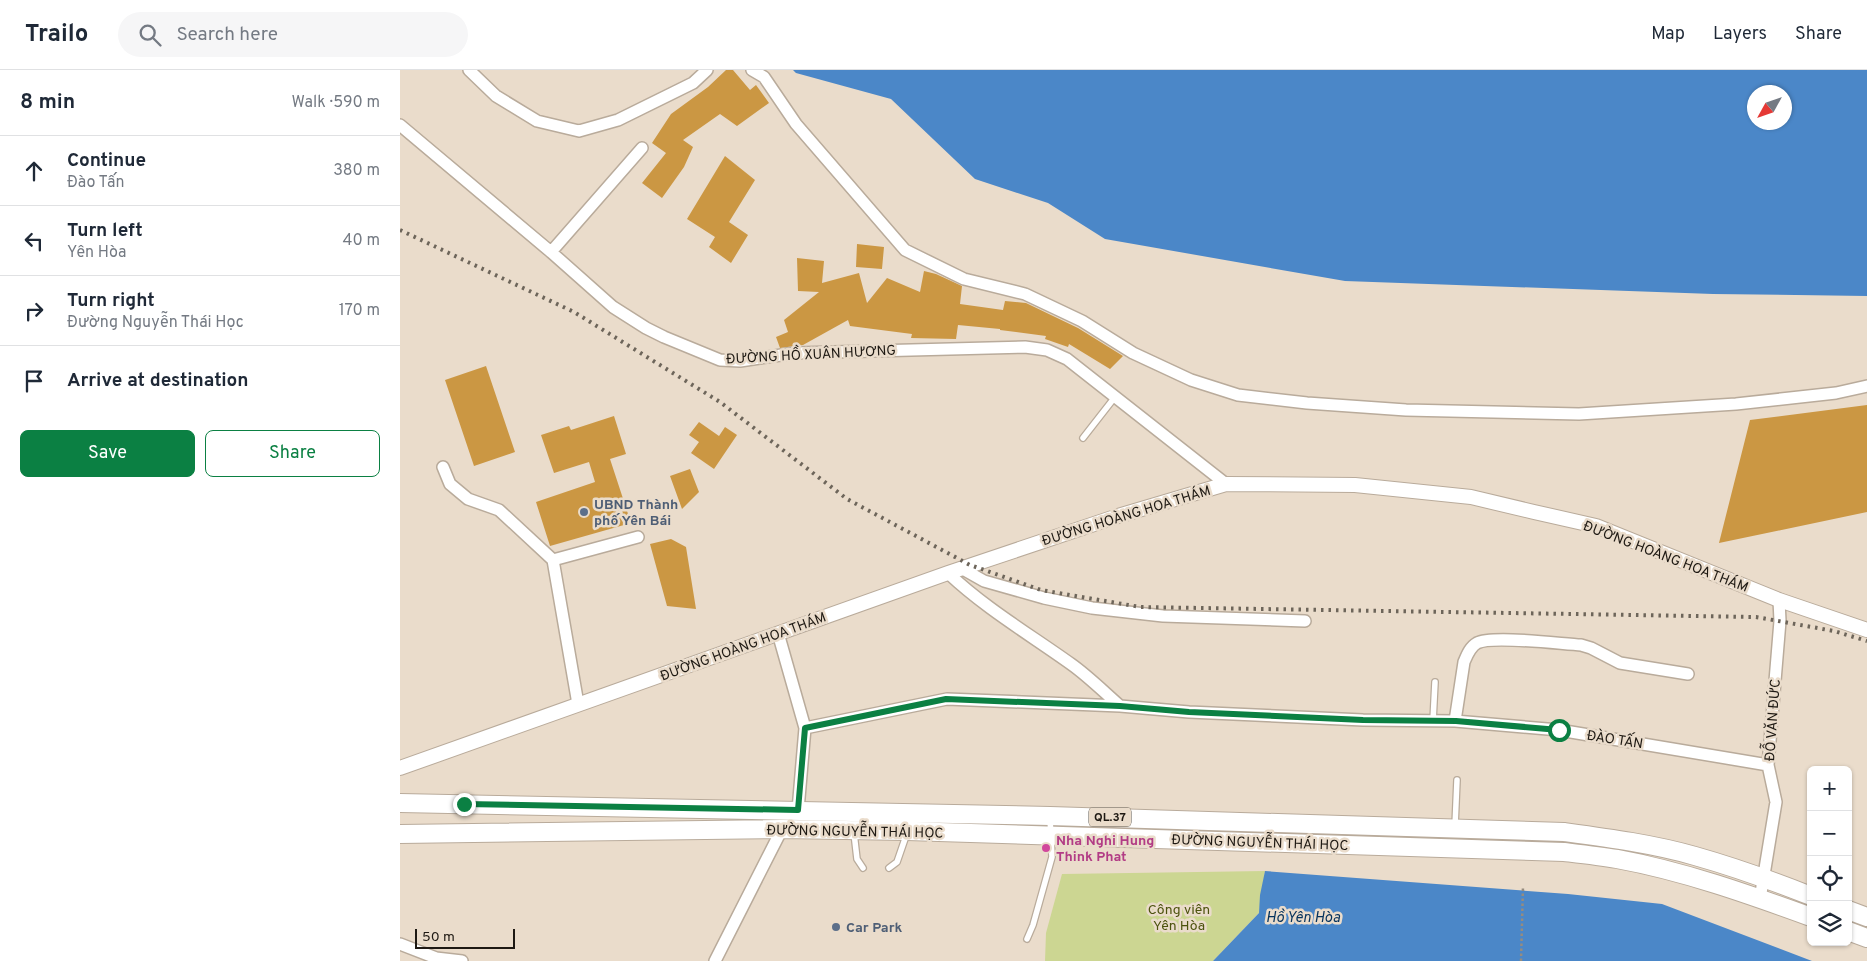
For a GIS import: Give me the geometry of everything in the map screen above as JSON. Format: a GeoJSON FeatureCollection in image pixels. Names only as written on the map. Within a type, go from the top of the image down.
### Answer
{"type":"FeatureCollection","features":[{"type":"Feature","properties":{"kind":"main road","name":"ĐƯỜNG NGUYỄN THÁI HỌC"},"geometry":{"type":"LineString","coordinates":[[400,803],[1050,816],[1564,832],[1620,840],[1694,856],[1765,878],[1807,894]]}},
{"type":"Feature","properties":{"kind":"main road","name":"ĐƯỜNG NGUYỄN THÁI HỌC"},"geometry":{"type":"LineString","coordinates":[[400,834],[782,829],[1052,835],[1564,852],[1617,859],[1687,875],[1807,916]]}},
{"type":"Feature","properties":{"kind":"main road"},"geometry":{"type":"LineString","coordinates":[[1852,911],[1867,917]]}},
{"type":"Feature","properties":{"kind":"main road"},"geometry":{"type":"LineString","coordinates":[[1852,932],[1867,938]]}},
{"type":"Feature","properties":{"kind":"street"},"geometry":{"type":"LineString","coordinates":[[469,70],[496,96],[537,121],[579,131],[618,120],[693,83],[706,70]]}},
{"type":"Feature","properties":{"kind":"street"},"geometry":{"type":"LineString","coordinates":[[752,70],[764,77],[796,124],[905,250],[964,279],[1024,294],[1082,321],[1133,353],[1191,380],[1238,395],[1307,404],[1406,410],[1579,414],[1736,404],[1836,393],[1867,386]]}},
{"type":"Feature","properties":{"kind":"street","name":"ĐƯỜNG HỒ XUÂN HƯƠNG"},"geometry":{"type":"LineString","coordinates":[[400,125],[551,252],[593,290],[628,318],[664,337],[720,360],[740,361],[795,353],[1036,348],[1057,353],[1226,484]]}},
{"type":"Feature","properties":{"kind":"street"},"geometry":{"type":"LineString","coordinates":[[551,252],[642,148]]}},
{"type":"Feature","properties":{"kind":"street"},"geometry":{"type":"LineString","coordinates":[[443,466],[450,484],[468,499],[499,510],[553,560],[578,704]]}},
{"type":"Feature","properties":{"kind":"street","name":"ĐƯỜNG HOÀNG HOA THÁM"},"geometry":{"type":"LineString","coordinates":[[400,768],[961,568],[1118,516],[1226,484],[1355,485],[1471,497],[1596,526],[1779,600],[1867,630]]}},
{"type":"Feature","properties":{"kind":"street"},"geometry":{"type":"LineString","coordinates":[[553,560],[638,537]]}},
{"type":"Feature","properties":{"kind":"street"},"geometry":{"type":"LineString","coordinates":[[961,568],[984,581],[1044,598],[1092,608],[1163,616],[1305,621]]}},
{"type":"Feature","properties":{"kind":"street"},"geometry":{"type":"LineString","coordinates":[[948,573],[988,607],[1073,665],[1120,706]]}},
{"type":"Feature","properties":{"kind":"street","name":"ĐỖ VĂN ĐỨC"},"geometry":{"type":"LineString","coordinates":[[1760,899],[1765,878],[1776,802],[1768,765],[1780,620],[1779,600]]}},
{"type":"Feature","properties":{"kind":"street"},"geometry":{"type":"LineString","coordinates":[[778,633],[805,728],[798,810]]}},
{"type":"Feature","properties":{"kind":"street"},"geometry":{"type":"LineString","coordinates":[[1456,721],[1464,662],[1475,644],[1490,639],[1581,645],[1620,662],[1688,674]]}},
{"type":"Feature","properties":{"kind":"street","name":"ĐÀO TẤN"},"geometry":{"type":"LineString","coordinates":[[805,728],[946,699],[1120,706],[1228,714],[1363,720],[1456,721],[1559,730],[1768,765]]}},
{"type":"Feature","properties":{"kind":"street"},"geometry":{"type":"LineString","coordinates":[[715,961],[782,829]]}},
{"type":"Feature","properties":{"kind":"street"},"geometry":{"type":"LineString","coordinates":[[400,944],[436,958],[462,961]]}},
{"type":"Feature","properties":{"kind":"lane"},"geometry":{"type":"LineString","coordinates":[[1083,438],[1115,397]]}},
{"type":"Feature","properties":{"kind":"lane"},"geometry":{"type":"LineString","coordinates":[[1433,721],[1435,682]]}},
{"type":"Feature","properties":{"kind":"lane"},"geometry":{"type":"LineString","coordinates":[[1455,828],[1457,780]]}},
{"type":"Feature","properties":{"kind":"lane"},"geometry":{"type":"LineString","coordinates":[[1027,939],[1033,925],[1052,857],[1050,816]]}},
{"type":"Feature","properties":{"kind":"lane"},"geometry":{"type":"LineString","coordinates":[[854,831],[857,859],[863,868]]}},
{"type":"Feature","properties":{"kind":"lane"},"geometry":{"type":"LineString","coordinates":[[889,868],[897,862],[907,831]]}},
{"type":"Feature","properties":{"kind":"path"},"geometry":{"type":"LineString","coordinates":[[1521,961],[1523,886]]}},
{"type":"Feature","properties":{"kind":"green space","name":"Công viên Yên Hòa"},"geometry":{"type":"Polygon","coordinates":[[[1265,871],[1259,913],[1213,961],[1045,961],[1046,933],[1062,874],[1265,871]]]}},
{"type":"Feature","properties":{"kind":"water"},"geometry":{"type":"Polygon","coordinates":[[[793,70],[1867,70],[1867,296],[1713,294],[1345,281],[1105,239],[1048,203],[975,179],[891,99],[796,73],[793,70]]]}},
{"type":"Feature","properties":{"kind":"water","name":"Hồ Yên Hòa"},"geometry":{"type":"Polygon","coordinates":[[[1265,871],[1568,894],[1662,904],[1812,961],[1213,961],[1259,913],[1260,895],[1265,871]]]}},
{"type":"Feature","properties":{"kind":"building"},"geometry":{"type":"Polygon","coordinates":[[[726,70],[733,70],[750,90],[756,85],[769,103],[737,126],[720,114],[683,140],[693,147],[684,167],[662,198],[642,183],[666,153],[652,143],[671,114],[708,87],[726,70]]]}},
{"type":"Feature","properties":{"kind":"building"},"geometry":{"type":"Polygon","coordinates":[[[725,156],[755,180],[729,222],[748,235],[731,263],[709,247],[715,237],[687,219],[725,156]]]}},
{"type":"Feature","properties":{"kind":"building"},"geometry":{"type":"Polygon","coordinates":[[[857,244],[884,247],[882,269],[856,267],[857,244]]]}},
{"type":"Feature","properties":{"kind":"building"},"geometry":{"type":"Polygon","coordinates":[[[797,258],[824,261],[822,283],[859,273],[867,303],[887,278],[920,292],[924,271],[936,274],[962,286],[960,304],[1003,310],[1005,301],[1026,303],[1078,328],[1123,356],[1110,369],[1069,344],[1068,347],[1045,339],[1046,336],[958,325],[956,339],[911,338],[912,334],[850,326],[848,320],[803,345],[780,348],[776,337],[788,332],[784,320],[819,292],[798,291],[797,258]]]}},
{"type":"Feature","properties":{"kind":"building"},"geometry":{"type":"Polygon","coordinates":[[[486,366],[515,452],[474,466],[445,380],[486,366]]]}},
{"type":"Feature","properties":{"kind":"building"},"geometry":{"type":"Polygon","coordinates":[[[1867,405],[1867,512],[1719,543],[1750,420],[1867,405]]]}},
{"type":"Feature","properties":{"kind":"building"},"geometry":{"type":"Polygon","coordinates":[[[614,416],[626,454],[610,459],[631,523],[550,546],[536,502],[595,482],[589,462],[554,473],[541,435],[569,426],[571,430],[614,416]]]}},
{"type":"Feature","properties":{"kind":"building"},"geometry":{"type":"Polygon","coordinates":[[[699,422],[719,436],[725,427],[737,435],[714,469],[691,453],[699,442],[689,435],[699,422]]]}},
{"type":"Feature","properties":{"kind":"building"},"geometry":{"type":"Polygon","coordinates":[[[690,469],[699,492],[682,509],[670,476],[690,469]]]}},
{"type":"Feature","properties":{"kind":"building"},"geometry":{"type":"Polygon","coordinates":[[[671,539],[686,547],[696,609],[667,606],[650,544],[671,539]]]}},
{"type":"Feature","properties":{"kind":"railway"},"geometry":{"type":"LineString","coordinates":[[400,230],[574,312],[720,402],[847,499],[970,565],[1041,590],[1140,607],[1756,617],[1834,631],[1867,641]]}},
{"type":"Feature","properties":{"kind":"place","name":"UBND Thành phố Yên Bái"},"geometry":{"type":"Point","coordinates":[584,512]}},
{"type":"Feature","properties":{"kind":"place","name":"Nha Nghi Hung Think Phat"},"geometry":{"type":"Point","coordinates":[1046,848]}},
{"type":"Feature","properties":{"kind":"place","name":"Car Park"},"geometry":{"type":"Point","coordinates":[836,927]}},
{"type":"Feature","properties":{"kind":"route"},"geometry":{"type":"LineString","coordinates":[[464,804],[798,810],[805,728],[946,699],[1120,706],[1189,712],[1363,720],[1456,721],[1559,730]]}}]}
